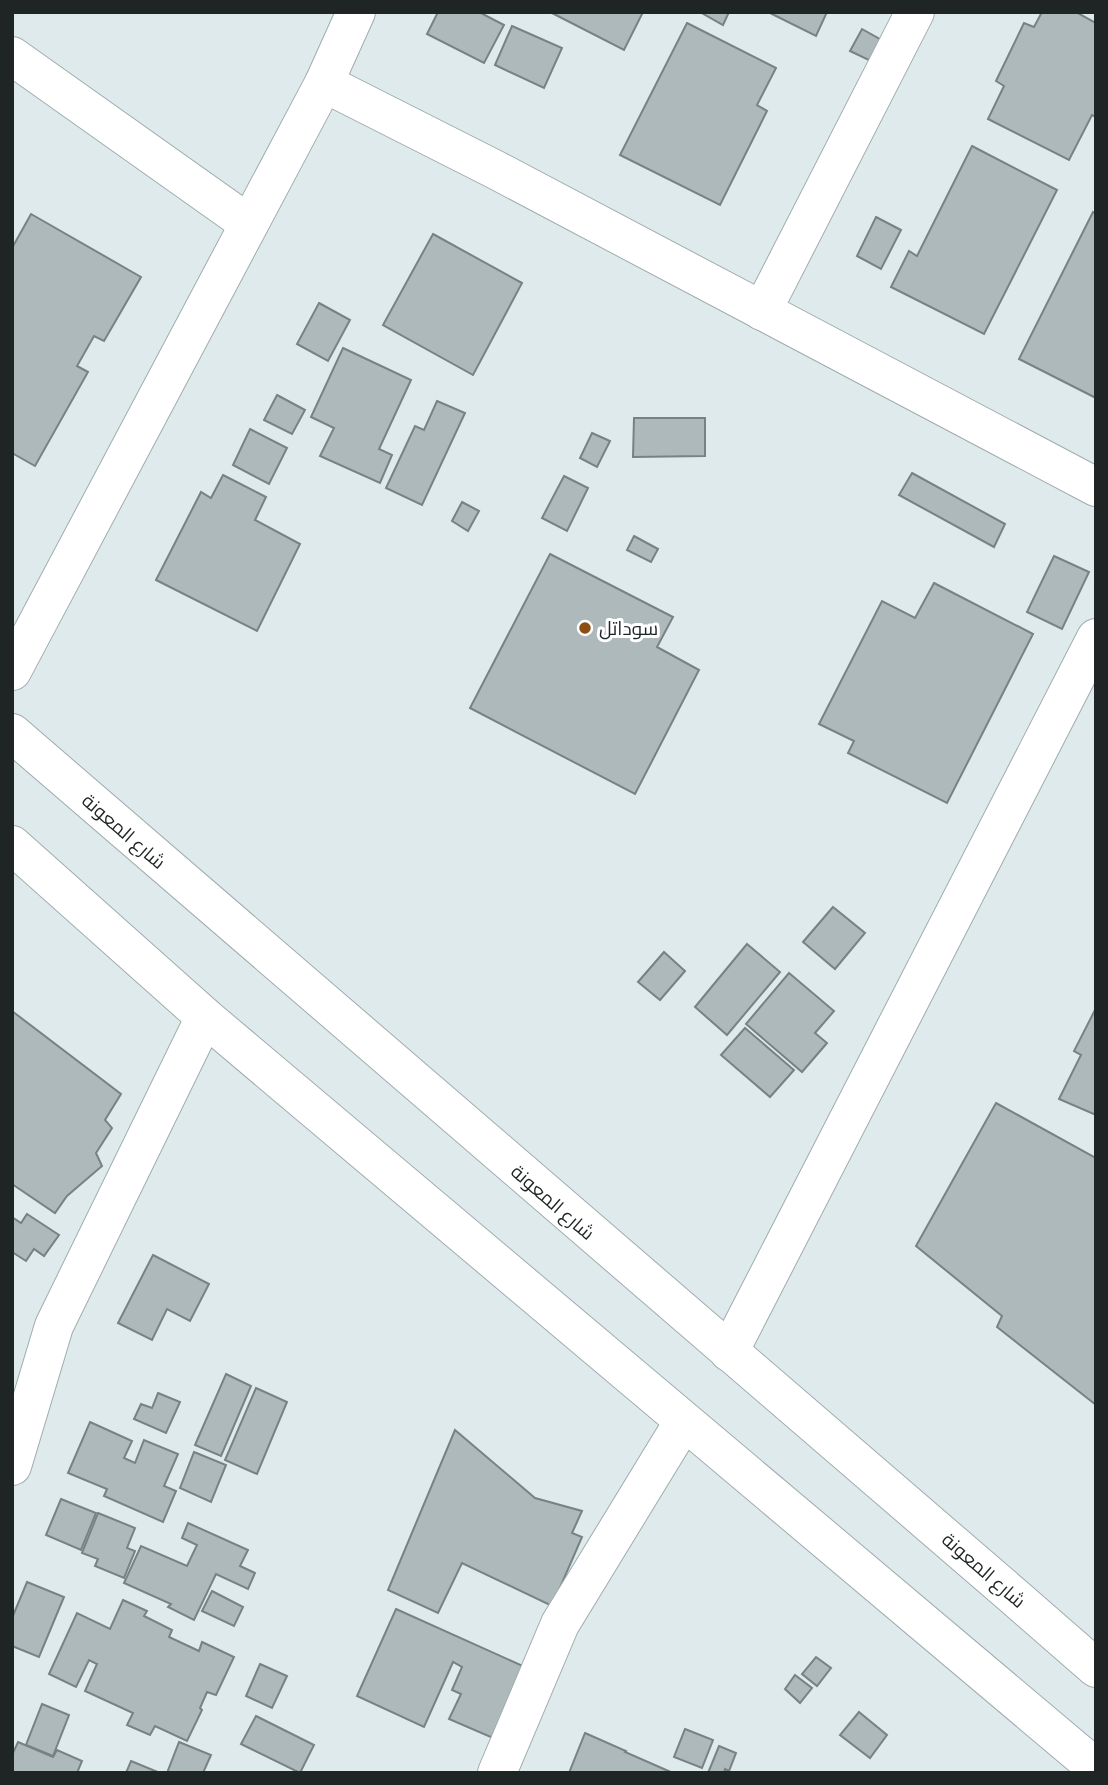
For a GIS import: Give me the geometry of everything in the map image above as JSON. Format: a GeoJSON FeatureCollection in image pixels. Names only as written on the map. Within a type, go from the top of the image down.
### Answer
{"type":"FeatureCollection","features":[{"type":"Feature","properties":{"kind":"main road"},"geometry":{"type":"LineString","coordinates":[[12,670],[324,83],[356,12]]}},
{"type":"Feature","properties":{"kind":"main road"},"geometry":{"type":"LineString","coordinates":[[762,311],[915,12]]}},
{"type":"Feature","properties":{"kind":"main road"},"geometry":{"type":"LineString","coordinates":[[12,56],[249,224]]}},
{"type":"Feature","properties":{"kind":"main road"},"geometry":{"type":"LineString","coordinates":[[324,83],[496,170],[1096,487]]}},
{"type":"Feature","properties":{"kind":"main road"},"geometry":{"type":"LineString","coordinates":[[729,1352],[1096,638]]}},
{"type":"Feature","properties":{"kind":"main road","name":"شارع المعونة"},"geometry":{"type":"LineString","coordinates":[[12,733],[729,1352],[944,1535],[1092,1656]]}},
{"type":"Feature","properties":{"kind":"main road"},"geometry":{"type":"LineString","coordinates":[[12,845],[205,1017],[1096,1768]]}},
{"type":"Feature","properties":{"kind":"main road"},"geometry":{"type":"LineString","coordinates":[[12,1466],[54,1326],[205,1017]]}},
{"type":"Feature","properties":{"kind":"main road"},"geometry":{"type":"LineString","coordinates":[[497,1773],[560,1624],[684,1421]]}},
{"type":"Feature","properties":{"kind":"building"},"geometry":{"type":"Polygon","coordinates":[[[438,12],[479,12],[504,25],[484,63],[427,34],[438,12]]]}},
{"type":"Feature","properties":{"kind":"building"},"geometry":{"type":"Polygon","coordinates":[[[550,12],[643,12],[624,50],[550,12]]]}},
{"type":"Feature","properties":{"kind":"building"},"geometry":{"type":"Polygon","coordinates":[[[700,12],[729,12],[723,25],[700,12]]]}},
{"type":"Feature","properties":{"kind":"building"},"geometry":{"type":"Polygon","coordinates":[[[768,12],[827,12],[816,36],[768,12]]]}},
{"type":"Feature","properties":{"kind":"building"},"geometry":{"type":"Polygon","coordinates":[[[1042,12],[1076,12],[1096,23],[1096,117],[1092,115],[1069,160],[988,119],[1004,86],[996,81],[1024,23],[1034,27],[1042,12]]]}},
{"type":"Feature","properties":{"kind":"building"},"geometry":{"type":"Polygon","coordinates":[[[687,23],[776,68],[757,105],[767,111],[720,205],[620,155],[687,23]]]}},
{"type":"Feature","properties":{"kind":"building"},"geometry":{"type":"Polygon","coordinates":[[[512,26],[562,48],[544,88],[495,65],[512,26]]]}},
{"type":"Feature","properties":{"kind":"building"},"geometry":{"type":"Polygon","coordinates":[[[862,29],[885,42],[875,63],[850,51],[862,29]]]}},
{"type":"Feature","properties":{"kind":"building"},"geometry":{"type":"Polygon","coordinates":[[[972,146],[1057,190],[984,334],[891,287],[909,251],[917,256],[972,146]]]}},
{"type":"Feature","properties":{"kind":"building"},"geometry":{"type":"Polygon","coordinates":[[[1093,212],[1096,213],[1096,398],[1019,359],[1093,212]]]}},
{"type":"Feature","properties":{"kind":"building"},"geometry":{"type":"Polygon","coordinates":[[[31,214],[141,277],[104,341],[94,336],[77,366],[88,372],[35,466],[12,453],[12,248],[31,214]]]}},
{"type":"Feature","properties":{"kind":"building"},"geometry":{"type":"Polygon","coordinates":[[[876,217],[901,230],[881,269],[857,256],[876,217]]]}},
{"type":"Feature","properties":{"kind":"building"},"geometry":{"type":"Polygon","coordinates":[[[433,234],[522,283],[473,375],[383,325],[433,234]]]}},
{"type":"Feature","properties":{"kind":"building"},"geometry":{"type":"Polygon","coordinates":[[[319,303],[350,320],[328,361],[297,344],[319,303]]]}},
{"type":"Feature","properties":{"kind":"building"},"geometry":{"type":"Polygon","coordinates":[[[343,348],[411,380],[379,449],[392,455],[380,483],[320,456],[334,428],[311,417],[343,348]]]}},
{"type":"Feature","properties":{"kind":"building"},"geometry":{"type":"Polygon","coordinates":[[[277,395],[305,410],[292,434],[264,420],[277,395]]]}},
{"type":"Feature","properties":{"kind":"building"},"geometry":{"type":"Polygon","coordinates":[[[437,401],[465,413],[422,505],[386,488],[415,426],[424,430],[437,401]]]}},
{"type":"Feature","properties":{"kind":"building"},"geometry":{"type":"Polygon","coordinates":[[[634,418],[705,418],[705,456],[633,457],[634,418]]]}},
{"type":"Feature","properties":{"kind":"building"},"geometry":{"type":"Polygon","coordinates":[[[250,429],[287,448],[269,484],[233,465],[250,429]]]}},
{"type":"Feature","properties":{"kind":"building"},"geometry":{"type":"Polygon","coordinates":[[[592,433],[610,441],[597,467],[580,458],[592,433]]]}},
{"type":"Feature","properties":{"kind":"building"},"geometry":{"type":"Polygon","coordinates":[[[912,473],[1005,524],[994,547],[899,495],[912,473]]]}},
{"type":"Feature","properties":{"kind":"building"},"geometry":{"type":"Polygon","coordinates":[[[223,475],[266,497],[255,520],[300,544],[257,631],[156,580],[201,492],[211,498],[223,475]]]}},
{"type":"Feature","properties":{"kind":"building"},"geometry":{"type":"Polygon","coordinates":[[[564,476],[588,488],[567,531],[542,518],[564,476]]]}},
{"type":"Feature","properties":{"kind":"building"},"geometry":{"type":"Polygon","coordinates":[[[462,502],[479,511],[468,531],[452,521],[462,502]]]}},
{"type":"Feature","properties":{"kind":"building"},"geometry":{"type":"Polygon","coordinates":[[[634,536],[658,549],[651,562],[627,550],[634,536]]]}},
{"type":"Feature","properties":{"kind":"building"},"geometry":{"type":"Polygon","coordinates":[[[550,554],[673,617],[657,647],[699,670],[635,794],[470,708],[550,554]]]}},
{"type":"Feature","properties":{"kind":"building"},"geometry":{"type":"Polygon","coordinates":[[[1054,556],[1089,572],[1062,629],[1027,612],[1054,556]]]}},
{"type":"Feature","properties":{"kind":"building"},"geometry":{"type":"Polygon","coordinates":[[[934,583],[1033,634],[947,803],[848,753],[854,741],[819,724],[882,601],[915,618],[934,583]]]}},
{"type":"Feature","properties":{"kind":"building"},"geometry":{"type":"Polygon","coordinates":[[[833,907],[865,933],[835,969],[803,942],[833,907]]]}},
{"type":"Feature","properties":{"kind":"building"},"geometry":{"type":"Polygon","coordinates":[[[747,944],[780,972],[727,1035],[695,1007],[747,944]]]}},
{"type":"Feature","properties":{"kind":"building"},"geometry":{"type":"Polygon","coordinates":[[[664,952],[685,971],[660,1000],[638,982],[664,952]]]}},
{"type":"Feature","properties":{"kind":"building"},"geometry":{"type":"Polygon","coordinates":[[[789,973],[834,1011],[815,1033],[827,1043],[802,1072],[746,1024],[789,973]]]}},
{"type":"Feature","properties":{"kind":"building"},"geometry":{"type":"Polygon","coordinates":[[[1096,1008],[1096,1115],[1059,1099],[1081,1055],[1074,1051],[1096,1008]]]}},
{"type":"Feature","properties":{"kind":"building"},"geometry":{"type":"Polygon","coordinates":[[[12,1011],[121,1094],[105,1120],[112,1128],[96,1153],[102,1166],[67,1196],[55,1213],[12,1184],[12,1011]]]}},
{"type":"Feature","properties":{"kind":"building"},"geometry":{"type":"Polygon","coordinates":[[[745,1028],[794,1070],[770,1097],[721,1055],[745,1028]]]}},
{"type":"Feature","properties":{"kind":"building"},"geometry":{"type":"Polygon","coordinates":[[[996,1103],[1096,1158],[1096,1405],[997,1327],[1002,1316],[916,1246],[996,1103]]]}},
{"type":"Feature","properties":{"kind":"building"},"geometry":{"type":"Polygon","coordinates":[[[27,1214],[59,1235],[44,1256],[34,1249],[26,1261],[12,1252],[12,1217],[21,1223],[27,1214]]]}},
{"type":"Feature","properties":{"kind":"building"},"geometry":{"type":"Polygon","coordinates":[[[153,1255],[209,1284],[190,1321],[167,1309],[152,1340],[118,1323],[153,1255]]]}},
{"type":"Feature","properties":{"kind":"building"},"geometry":{"type":"Polygon","coordinates":[[[226,1374],[251,1386],[221,1456],[195,1445],[226,1374]]]}},
{"type":"Feature","properties":{"kind":"building"},"geometry":{"type":"Polygon","coordinates":[[[256,1388],[287,1402],[257,1474],[225,1460],[256,1388]]]}},
{"type":"Feature","properties":{"kind":"building"},"geometry":{"type":"Polygon","coordinates":[[[158,1393],[180,1402],[166,1433],[134,1419],[141,1404],[152,1408],[158,1393]]]}},
{"type":"Feature","properties":{"kind":"building"},"geometry":{"type":"Polygon","coordinates":[[[90,1422],[132,1441],[124,1458],[135,1463],[144,1440],[178,1454],[164,1486],[176,1491],[163,1522],[104,1496],[107,1489],[68,1473],[90,1422]]]}},
{"type":"Feature","properties":{"kind":"building"},"geometry":{"type":"Polygon","coordinates":[[[455,1430],[535,1498],[582,1511],[572,1533],[582,1537],[552,1606],[462,1563],[438,1613],[388,1590],[455,1430]]]}},
{"type":"Feature","properties":{"kind":"building"},"geometry":{"type":"Polygon","coordinates":[[[194,1452],[226,1465],[211,1502],[180,1488],[194,1452]]]}},
{"type":"Feature","properties":{"kind":"building"},"geometry":{"type":"Polygon","coordinates":[[[61,1499],[96,1513],[81,1550],[46,1535],[61,1499]]]}},
{"type":"Feature","properties":{"kind":"building"},"geometry":{"type":"Polygon","coordinates":[[[98,1513],[135,1528],[127,1548],[135,1551],[124,1578],[95,1566],[98,1559],[82,1553],[98,1513]]]}},
{"type":"Feature","properties":{"kind":"building"},"geometry":{"type":"Polygon","coordinates":[[[188,1523],[248,1550],[240,1566],[255,1573],[248,1589],[216,1574],[194,1620],[168,1607],[171,1604],[124,1583],[141,1546],[187,1566],[197,1545],[182,1538],[188,1523]]]}},
{"type":"Feature","properties":{"kind":"building"},"geometry":{"type":"Polygon","coordinates":[[[27,1582],[64,1597],[39,1657],[12,1646],[12,1618],[27,1582]]]}},
{"type":"Feature","properties":{"kind":"building"},"geometry":{"type":"Polygon","coordinates":[[[212,1591],[243,1607],[234,1626],[202,1611],[212,1591]]]}},
{"type":"Feature","properties":{"kind":"building"},"geometry":{"type":"Polygon","coordinates":[[[123,1600],[147,1611],[144,1616],[172,1630],[169,1637],[199,1651],[202,1642],[234,1657],[216,1695],[207,1692],[200,1708],[202,1710],[187,1741],[155,1726],[150,1735],[127,1725],[133,1713],[85,1691],[97,1664],[89,1660],[76,1687],[49,1674],[77,1613],[110,1629],[123,1600]]]}},
{"type":"Feature","properties":{"kind":"building"},"geometry":{"type":"Polygon","coordinates":[[[396,1609],[525,1667],[493,1738],[449,1719],[461,1694],[452,1690],[462,1667],[453,1662],[424,1727],[357,1696],[396,1609]]]}},
{"type":"Feature","properties":{"kind":"building"},"geometry":{"type":"Polygon","coordinates":[[[816,1657],[831,1668],[817,1686],[802,1674],[816,1657]]]}},
{"type":"Feature","properties":{"kind":"building"},"geometry":{"type":"Polygon","coordinates":[[[260,1664],[287,1676],[272,1708],[246,1696],[260,1664]]]}},
{"type":"Feature","properties":{"kind":"building"},"geometry":{"type":"Polygon","coordinates":[[[795,1675],[812,1688],[800,1703],[785,1689],[795,1675]]]}},
{"type":"Feature","properties":{"kind":"building"},"geometry":{"type":"Polygon","coordinates":[[[42,1704],[69,1715],[53,1756],[26,1745],[42,1704]]]}},
{"type":"Feature","properties":{"kind":"building"},"geometry":{"type":"Polygon","coordinates":[[[859,1712],[887,1735],[870,1758],[840,1735],[859,1712]]]}},
{"type":"Feature","properties":{"kind":"building"},"geometry":{"type":"Polygon","coordinates":[[[256,1716],[314,1745],[300,1773],[241,1744],[256,1716]]]}},
{"type":"Feature","properties":{"kind":"building"},"geometry":{"type":"Polygon","coordinates":[[[685,1729],[713,1740],[702,1768],[674,1757],[685,1729]]]}},
{"type":"Feature","properties":{"kind":"building"},"geometry":{"type":"Polygon","coordinates":[[[585,1733],[625,1752],[673,1773],[569,1773],[585,1733]]]}},
{"type":"Feature","properties":{"kind":"building"},"geometry":{"type":"Polygon","coordinates":[[[18,1742],[53,1757],[57,1750],[82,1761],[77,1773],[12,1773],[12,1755],[18,1742]]]}},
{"type":"Feature","properties":{"kind":"building"},"geometry":{"type":"Polygon","coordinates":[[[179,1742],[211,1755],[203,1773],[167,1773],[179,1742]]]}},
{"type":"Feature","properties":{"kind":"building"},"geometry":{"type":"Polygon","coordinates":[[[719,1746],[736,1753],[729,1771],[725,1769],[724,1773],[708,1773],[719,1746]]]}},
{"type":"Feature","properties":{"kind":"building"},"geometry":{"type":"Polygon","coordinates":[[[131,1761],[160,1773],[126,1773],[131,1761]]]}},
{"type":"Feature","properties":{"kind":"place","name":"سوداتل"},"geometry":{"type":"Point","coordinates":[585,628]}}]}
